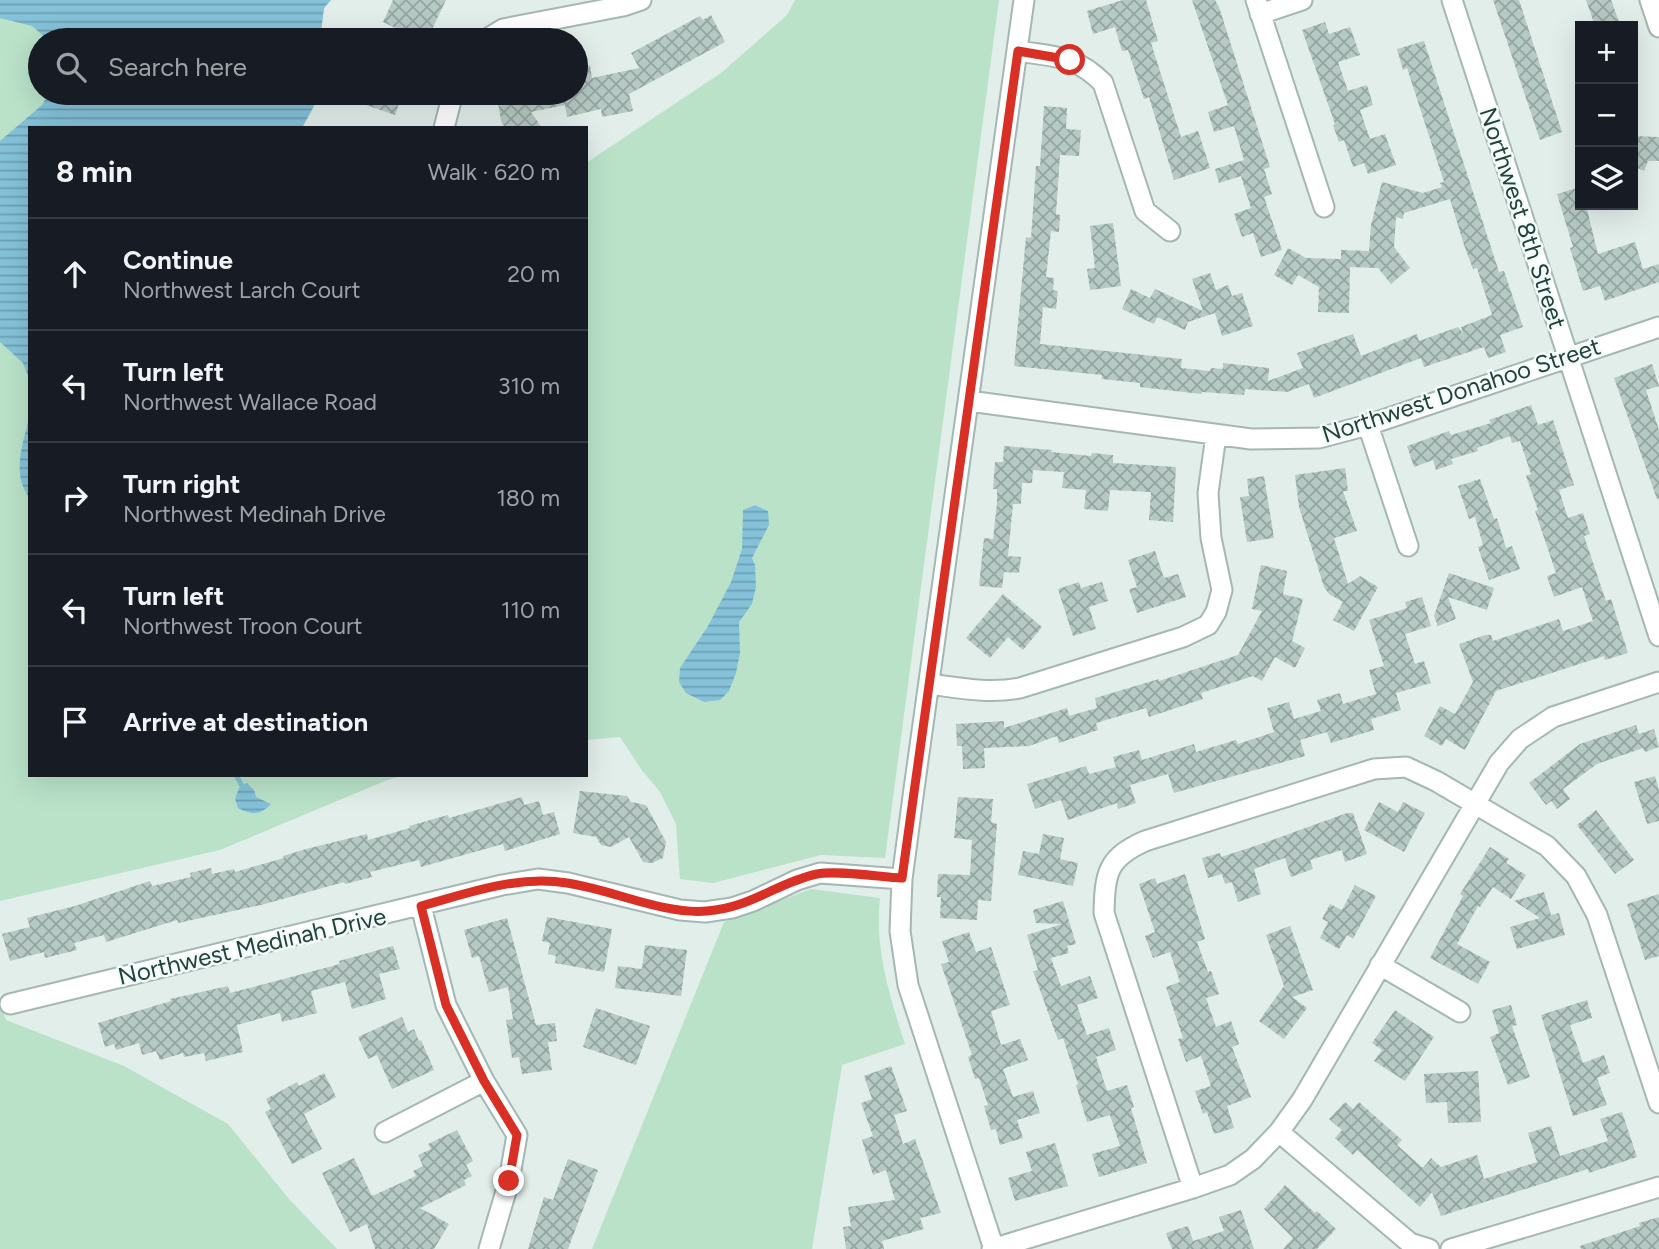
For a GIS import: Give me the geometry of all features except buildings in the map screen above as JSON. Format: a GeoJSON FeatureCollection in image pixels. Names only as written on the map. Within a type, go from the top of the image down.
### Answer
{"type":"FeatureCollection","features":[{"type":"Feature","properties":{"kind":"street"},"geometry":{"type":"LineString","coordinates":[[508,28],[624,6],[641,0]]}},
{"type":"Feature","properties":{"kind":"street"},"geometry":{"type":"LineString","coordinates":[[1024,0],[902,878],[900,931],[908,985],[993,1249],[1193,1188],[1230,1175],[1253,1159],[1279,1132],[1303,1100],[1499,763],[1520,739],[1553,717],[1659,682]]}},
{"type":"Feature","properties":{"kind":"street"},"geometry":{"type":"LineString","coordinates":[[1302,0],[1258,7],[1324,207]]}},
{"type":"Feature","properties":{"kind":"street","name":"Northwest 8th Street"},"geometry":{"type":"LineString","coordinates":[[1452,0],[1659,636]]}},
{"type":"Feature","properties":{"kind":"street"},"geometry":{"type":"LineString","coordinates":[[1650,0],[1659,27]]}},
{"type":"Feature","properties":{"kind":"street"},"geometry":{"type":"LineString","coordinates":[[1018,51],[1070,60],[1087,68],[1103,83],[1145,211],[1170,231]]}},
{"type":"Feature","properties":{"kind":"street"},"geometry":{"type":"LineString","coordinates":[[445,126],[450,105]]}},
{"type":"Feature","properties":{"kind":"street","name":"Northwest Donahoo Street"},"geometry":{"type":"LineString","coordinates":[[970,401],[1216,435],[1271,440],[1319,438],[1368,425],[1659,327]]}},
{"type":"Feature","properties":{"kind":"street"},"geometry":{"type":"LineString","coordinates":[[1368,425],[1408,546]]}},
{"type":"Feature","properties":{"kind":"street"},"geometry":{"type":"LineString","coordinates":[[929,684],[1000,692],[1020,688],[1183,637],[1208,625],[1216,612],[1222,590],[1211,538],[1208,493],[1216,435]]}},
{"type":"Feature","properties":{"kind":"street"},"geometry":{"type":"LineString","coordinates":[[1193,1188],[1104,913],[1105,882],[1116,859],[1145,841],[1374,769],[1406,767],[1475,803],[1547,846],[1576,876],[1597,915],[1659,1103]]}},
{"type":"Feature","properties":{"kind":"street","name":"Northwest Medinah Drive"},"geometry":{"type":"LineString","coordinates":[[9,1004],[421,906],[502,884],[538,879],[568,883],[680,910],[705,912],[754,901],[797,880],[820,873],[902,878]]}},
{"type":"Feature","properties":{"kind":"street"},"geometry":{"type":"LineString","coordinates":[[421,906],[446,1005],[484,1081],[517,1135],[509,1181],[489,1249]]}},
{"type":"Feature","properties":{"kind":"street"},"geometry":{"type":"LineString","coordinates":[[1380,965],[1460,1012]]}},
{"type":"Feature","properties":{"kind":"street"},"geometry":{"type":"LineString","coordinates":[[386,1132],[484,1081]]}},
{"type":"Feature","properties":{"kind":"street"},"geometry":{"type":"LineString","coordinates":[[1279,1132],[1410,1243],[1429,1249]]}},
{"type":"Feature","properties":{"kind":"street"},"geometry":{"type":"LineString","coordinates":[[1462,1248],[1659,1187]]}},
{"type":"Feature","properties":{"kind":"green space"},"geometry":{"type":"Polygon","coordinates":[[[0,0],[331,0],[324,8],[322,28],[28,28],[28,105],[314,105],[303,126],[28,126],[28,777],[398,777],[220,850],[0,901],[0,0]]]}},
{"type":"Feature","properties":{"kind":"green space"},"geometry":{"type":"Polygon","coordinates":[[[795,0],[999,0],[885,858],[821,855],[713,883],[680,879],[676,824],[660,792],[620,737],[588,740],[588,162],[721,73],[787,15],[795,0]]]}},
{"type":"Feature","properties":{"kind":"green space"},"geometry":{"type":"Polygon","coordinates":[[[811,889],[880,898],[881,954],[905,1044],[842,1065],[812,1249],[592,1249],[724,922],[811,889]]]}},
{"type":"Feature","properties":{"kind":"green space"},"geometry":{"type":"Polygon","coordinates":[[[0,1003],[6,1020],[124,1066],[228,1124],[289,1199],[337,1249],[0,1249],[0,1003]]]}},
{"type":"Feature","properties":{"kind":"water"},"geometry":{"type":"Polygon","coordinates":[[[0,0],[331,0],[324,8],[322,28],[34,28],[0,18],[0,0]]]}},
{"type":"Feature","properties":{"kind":"water"},"geometry":{"type":"Polygon","coordinates":[[[42,105],[314,105],[303,126],[28,126],[28,376],[23,363],[0,342],[0,141],[42,105]]]}},
{"type":"Feature","properties":{"kind":"water"},"geometry":{"type":"Polygon","coordinates":[[[28,421],[28,496],[21,478],[22,446],[28,421]]]}},
{"type":"Feature","properties":{"kind":"water"},"geometry":{"type":"Polygon","coordinates":[[[755,505],[768,511],[769,525],[752,558],[756,587],[752,604],[739,622],[740,653],[736,673],[729,691],[720,700],[704,702],[686,693],[679,682],[680,668],[708,626],[731,582],[742,549],[743,510],[755,505]]]}},
{"type":"Feature","properties":{"kind":"water"},"geometry":{"type":"Polygon","coordinates":[[[247,783],[254,790],[256,797],[271,804],[263,811],[255,813],[238,808],[235,799],[239,788],[247,783]]]}},
{"type":"Feature","properties":{"kind":"waterway"},"geometry":{"type":"LineString","coordinates":[[237,777],[242,786]]}},
{"type":"Feature","properties":{"kind":"route"},"geometry":{"type":"LineString","coordinates":[[509,1181],[517,1135],[484,1081],[446,1005],[421,906],[502,884],[538,879],[568,883],[680,910],[705,912],[754,901],[797,880],[820,873],[902,878],[1018,51],[1070,60]]}}]}
